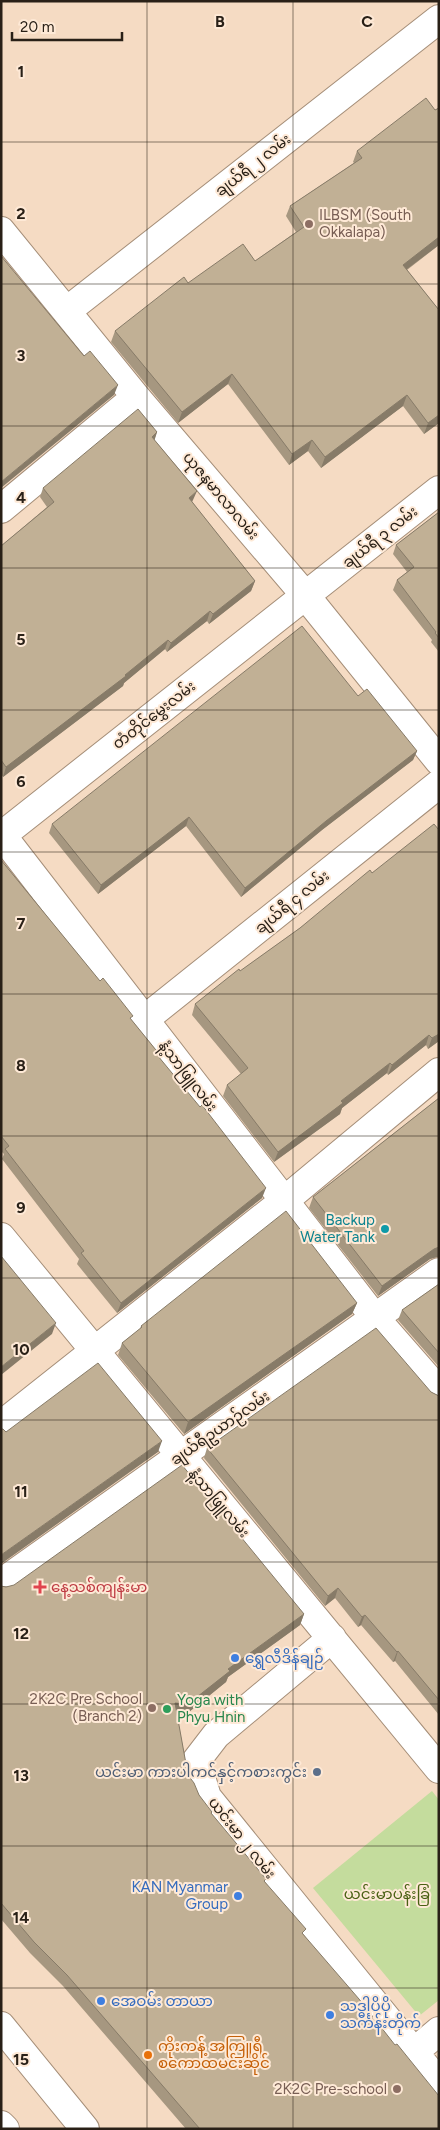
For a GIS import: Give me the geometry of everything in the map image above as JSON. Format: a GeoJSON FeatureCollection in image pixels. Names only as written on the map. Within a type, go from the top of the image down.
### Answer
{"type":"FeatureCollection","features":[{"type":"Feature","properties":{"kind":"street","name":"ချယ်ရီ ၂ လမ်း"},"geometry":{"type":"LineString","coordinates":[[68,310],[439,19]]}},
{"type":"Feature","properties":{"kind":"street","name":"ယုဇနမာလာလမ်း"},"geometry":{"type":"LineString","coordinates":[[1,231],[68,310],[136,396],[313,589],[439,761]]}},
{"type":"Feature","properties":{"kind":"street"},"geometry":{"type":"LineString","coordinates":[[1,509],[136,396]]}},
{"type":"Feature","properties":{"kind":"street","name":"ချယ်ရီ ၃ လမ်း"},"geometry":{"type":"LineString","coordinates":[[313,589],[439,490]]}},
{"type":"Feature","properties":{"kind":"street","name":"တံတိုင်မွှေးလမ်း"},"geometry":{"type":"LineString","coordinates":[[2,835],[313,589]]}},
{"type":"Feature","properties":{"kind":"street","name":"ချယ်ရီ ၄ လမ်း"},"geometry":{"type":"LineString","coordinates":[[145,1020],[439,784]]}},
{"type":"Feature","properties":{"kind":"street","name":"နံ့သာဖြူလမ်း"},"geometry":{"type":"LineString","coordinates":[[2,835],[375,1318],[439,1391]]}},
{"type":"Feature","properties":{"kind":"street"},"geometry":{"type":"LineString","coordinates":[[1,1425],[285,1200],[439,1072]]}},
{"type":"Feature","properties":{"kind":"street","name":"နံ့သာဖြူလမ်း"},"geometry":{"type":"LineString","coordinates":[[1,1236],[439,1769]]}},
{"type":"Feature","properties":{"kind":"street","name":"ချယ်ရီဥယာဉ်လမ်း"},"geometry":{"type":"LineString","coordinates":[[1,1583],[439,1272]]}},
{"type":"Feature","properties":{"kind":"street","name":"ယင်းမာ ၂ လမ်း"},"geometry":{"type":"LineString","coordinates":[[332,1638],[216,1735],[196,1761],[208,1797],[439,2083]]}},
{"type":"Feature","properties":{"kind":"street"},"geometry":{"type":"LineString","coordinates":[[1,2026],[84,2128]]}},
{"type":"Feature","properties":{"kind":"street"},"geometry":{"type":"LineString","coordinates":[[414,2052],[439,2031]]}},
{"type":"Feature","properties":{"kind":"street"},"geometry":{"type":"LineString","coordinates":[[1,2125],[4,2129]]}},
{"type":"Feature","properties":{"kind":"green space","name":"ယင်းမာပန်းခြံ"},"geometry":{"type":"Polygon","coordinates":[[[432,1791],[439,1800],[439,2000],[419,2016],[313,1888],[432,1791]]]}},
{"type":"Feature","properties":{"kind":"building"},"geometry":{"type":"Polygon","coordinates":[[[426,98],[435,110],[439,108],[439,237],[403,265],[439,310],[439,415],[428,423],[407,395],[325,457],[312,440],[292,454],[232,374],[182,412],[115,331],[184,277],[188,283],[243,244],[255,261],[304,227],[290,206],[362,158],[357,151],[426,98]]]}},
{"type":"Feature","properties":{"kind":"building"},"geometry":{"type":"Polygon","coordinates":[[[1,256],[84,356],[90,351],[118,385],[1,482],[1,256]]]}},
{"type":"Feature","properties":{"kind":"building"},"geometry":{"type":"Polygon","coordinates":[[[138,409],[157,432],[152,437],[197,491],[189,498],[255,581],[213,614],[210,611],[171,643],[168,640],[126,676],[6,767],[1,760],[1,546],[54,502],[43,488],[138,409]]]}},
{"type":"Feature","properties":{"kind":"building"},"geometry":{"type":"Polygon","coordinates":[[[439,512],[439,638],[397,580],[414,567],[396,545],[439,512]]]}},
{"type":"Feature","properties":{"kind":"building"},"geometry":{"type":"Polygon","coordinates":[[[302,626],[358,696],[367,689],[417,751],[326,821],[245,888],[189,817],[101,885],[52,824],[302,626]]]}},
{"type":"Feature","properties":{"kind":"building"},"geometry":{"type":"Polygon","coordinates":[[[434,824],[439,830],[439,1034],[432,1038],[429,1035],[392,1065],[390,1063],[341,1101],[343,1103],[278,1152],[227,1085],[248,1068],[195,1004],[239,969],[240,971],[300,928],[370,870],[372,873],[434,824]]]}},
{"type":"Feature","properties":{"kind":"building"},"geometry":{"type":"Polygon","coordinates":[[[1,860],[100,981],[103,978],[133,1016],[130,1018],[160,1055],[158,1056],[200,1107],[202,1105],[266,1188],[121,1303],[81,1253],[84,1251],[5,1149],[9,1146],[1,1136],[1,860]]]}},
{"type":"Feature","properties":{"kind":"building","name":"Backup Water Tank"},"geometry":{"type":"Polygon","coordinates":[[[439,1098],[439,1247],[382,1286],[313,1197],[439,1098]]]}},
{"type":"Feature","properties":{"kind":"building"},"geometry":{"type":"Polygon","coordinates":[[[286,1211],[357,1303],[188,1422],[122,1343],[286,1211]]]}},
{"type":"Feature","properties":{"kind":"building"},"geometry":{"type":"Polygon","coordinates":[[[1,1256],[56,1323],[1,1367],[1,1256]]]}},
{"type":"Feature","properties":{"kind":"building"},"geometry":{"type":"Polygon","coordinates":[[[439,1284],[439,1353],[402,1310],[439,1284]]]}},
{"type":"Feature","properties":{"kind":"building"},"geometry":{"type":"Polygon","coordinates":[[[376,1328],[431,1392],[439,1396],[439,1700],[398,1651],[365,1615],[362,1617],[338,1588],[328,1596],[207,1448],[376,1328]]]}},
{"type":"Feature","properties":{"kind":"building"},"geometry":{"type":"Polygon","coordinates":[[[98,1363],[162,1441],[1,1555],[1,1429],[6,1432],[98,1363]]]}},
{"type":"Feature","properties":{"kind":"building"},"geometry":{"type":"Polygon","coordinates":[[[182,1465],[304,1614],[228,1669],[230,1671],[188,1704],[175,1703],[188,1775],[211,1813],[266,1879],[264,1881],[306,1929],[302,1933],[439,2096],[439,2129],[200,2129],[67,1975],[34,1942],[1,1903],[1,1586],[14,1585],[182,1465]]]}},
{"type":"Feature","properties":{"kind":"place","name":"ILBSM (South Okkalapa)"},"geometry":{"type":"Point","coordinates":[309,224]}},
{"type":"Feature","properties":{"kind":"place","name":"Backup Water Tank"},"geometry":{"type":"Point","coordinates":[385,1229]}},
{"type":"Feature","properties":{"kind":"place","name":"နေ့သစ်ကျန်းမာ"},"geometry":{"type":"Point","coordinates":[40,1587]}},
{"type":"Feature","properties":{"kind":"place","name":"ရွှေလီဒိန်ချဉ်"},"geometry":{"type":"Point","coordinates":[235,1658]}},
{"type":"Feature","properties":{"kind":"place","name":"2K2C Pre School (Branch 2)"},"geometry":{"type":"Point","coordinates":[152,1708]}},
{"type":"Feature","properties":{"kind":"place","name":"Yoga with Phyu Hnin"},"geometry":{"type":"Point","coordinates":[167,1709]}},
{"type":"Feature","properties":{"kind":"place","name":"ယင်းမာ ကားပါကင်နှင့်ကစားကွင်း"},"geometry":{"type":"Point","coordinates":[317,1772]}},
{"type":"Feature","properties":{"kind":"place","name":"KAN Myanmar Group"},"geometry":{"type":"Point","coordinates":[238,1896]}},
{"type":"Feature","properties":{"kind":"place","name":"အေဝမ်း တာယာ"},"geometry":{"type":"Point","coordinates":[101,2001]}},
{"type":"Feature","properties":{"kind":"place","name":"သဒ္ဓါပိုပို သင်္ကန်းတိုက်"},"geometry":{"type":"Point","coordinates":[330,2015]}},
{"type":"Feature","properties":{"kind":"place","name":"ကိုးကန့် အကြူရီ စကောထမင်းဆိုင်"},"geometry":{"type":"Point","coordinates":[148,2055]}},
{"type":"Feature","properties":{"kind":"place","name":"2K2C Pre-school"},"geometry":{"type":"Point","coordinates":[397,2089]}}]}
